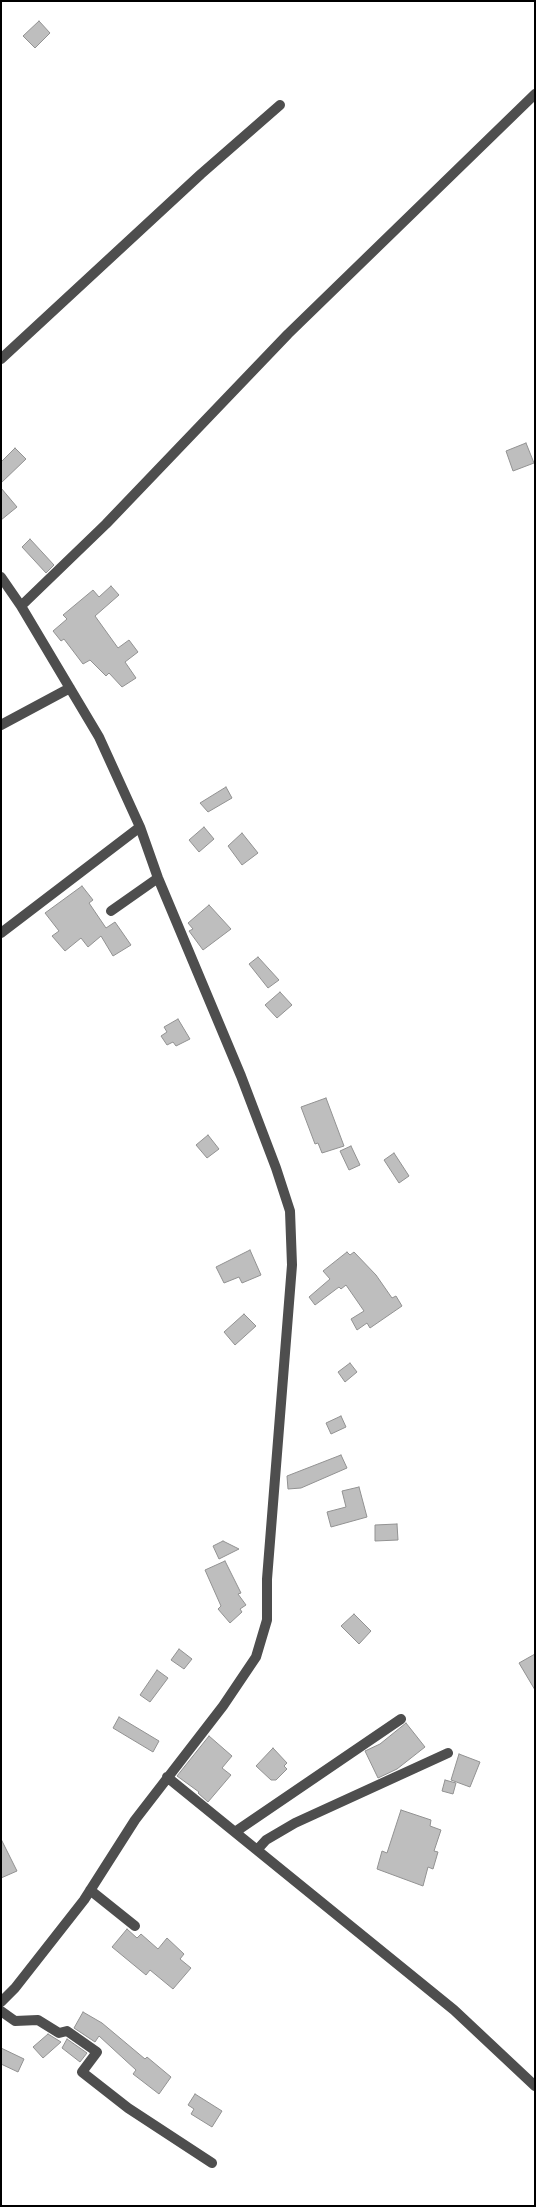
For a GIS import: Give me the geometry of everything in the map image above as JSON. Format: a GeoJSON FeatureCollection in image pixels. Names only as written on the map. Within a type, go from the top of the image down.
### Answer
{"type":"FeatureCollection","features":[{"type":"Feature","properties":{"kind":"street"},"geometry":{"type":"LineString","coordinates":[[21,606],[106,524],[288,334],[535,94]]}},
{"type":"Feature","properties":{"kind":"street"},"geometry":{"type":"LineString","coordinates":[[1,359],[201,174],[280,105]]}},
{"type":"Feature","properties":{"kind":"street"},"geometry":{"type":"LineString","coordinates":[[1,577],[21,606],[99,737],[140,827],[158,878],[200,974],[276,1168],[290,1211],[292,1265],[267,1578],[267,1620],[256,1657],[223,1706],[135,1820],[90,1890],[15,1988],[1,2002]]}},
{"type":"Feature","properties":{"kind":"street"},"geometry":{"type":"LineString","coordinates":[[1,725],[70,688]]}},
{"type":"Feature","properties":{"kind":"street"},"geometry":{"type":"LineString","coordinates":[[1,933],[140,827]]}},
{"type":"Feature","properties":{"kind":"street"},"geometry":{"type":"LineString","coordinates":[[111,911],[158,878]]}},
{"type":"Feature","properties":{"kind":"street"},"geometry":{"type":"LineString","coordinates":[[235,1832],[402,1719]]}},
{"type":"Feature","properties":{"kind":"street"},"geometry":{"type":"LineString","coordinates":[[257,1850],[266,1840],[295,1823],[448,1753]]}},
{"type":"Feature","properties":{"kind":"street"},"geometry":{"type":"LineString","coordinates":[[167,1777],[454,2010],[535,2086]]}},
{"type":"Feature","properties":{"kind":"street"},"geometry":{"type":"LineString","coordinates":[[90,1890],[135,1926]]}},
{"type":"Feature","properties":{"kind":"street"},"geometry":{"type":"LineString","coordinates":[[1,2011],[15,2021],[38,2020],[59,2033],[67,2031],[97,2052],[82,2072],[128,2108],[212,2163]]}},
{"type":"Feature","properties":{"kind":"building"},"geometry":{"type":"Polygon","coordinates":[[[39,21],[50,33],[35,48],[23,36],[39,21]]]}},
{"type":"Feature","properties":{"kind":"building"},"geometry":{"type":"Polygon","coordinates":[[[526,443],[534,463],[513,471],[506,451],[526,443]]]}},
{"type":"Feature","properties":{"kind":"building"},"geometry":{"type":"Polygon","coordinates":[[[15,448],[26,459],[1,483],[1,462],[15,448]]]}},
{"type":"Feature","properties":{"kind":"building"},"geometry":{"type":"Polygon","coordinates":[[[1,488],[17,507],[1,520],[1,488]]]}},
{"type":"Feature","properties":{"kind":"building"},"geometry":{"type":"Polygon","coordinates":[[[30,539],[54,565],[46,573],[22,547],[30,539]]]}},
{"type":"Feature","properties":{"kind":"building"},"geometry":{"type":"Polygon","coordinates":[[[111,586],[119,595],[95,616],[118,648],[129,640],[138,652],[125,662],[136,678],[122,687],[109,673],[106,676],[90,660],[83,664],[64,639],[61,641],[53,631],[67,619],[63,615],[93,590],[99,597],[111,586]]]}},
{"type":"Feature","properties":{"kind":"building"},"geometry":{"type":"Polygon","coordinates":[[[226,787],[232,798],[208,812],[200,803],[226,787]]]}},
{"type":"Feature","properties":{"kind":"building"},"geometry":{"type":"Polygon","coordinates":[[[204,827],[214,839],[199,852],[189,840],[204,827]]]}},
{"type":"Feature","properties":{"kind":"building"},"geometry":{"type":"Polygon","coordinates":[[[242,833],[258,853],[242,865],[228,846],[242,833]]]}},
{"type":"Feature","properties":{"kind":"building"},"geometry":{"type":"Polygon","coordinates":[[[82,886],[93,900],[89,903],[106,928],[115,922],[131,945],[113,956],[101,936],[88,947],[81,938],[65,951],[52,936],[59,931],[45,913],[82,886]]]}},
{"type":"Feature","properties":{"kind":"building"},"geometry":{"type":"Polygon","coordinates":[[[209,905],[231,929],[203,950],[189,931],[193,929],[188,923],[209,905]]]}},
{"type":"Feature","properties":{"kind":"building"},"geometry":{"type":"Polygon","coordinates":[[[258,957],[279,980],[268,988],[249,964],[258,957]]]}},
{"type":"Feature","properties":{"kind":"building"},"geometry":{"type":"Polygon","coordinates":[[[280,992],[292,1005],[277,1018],[265,1005],[280,992]]]}},
{"type":"Feature","properties":{"kind":"building"},"geometry":{"type":"Polygon","coordinates":[[[178,1019],[190,1039],[176,1046],[173,1042],[167,1045],[161,1036],[167,1032],[164,1027],[178,1019]]]}},
{"type":"Feature","properties":{"kind":"building"},"geometry":{"type":"Polygon","coordinates":[[[326,1098],[344,1146],[322,1153],[318,1143],[315,1144],[301,1107],[326,1098]]]}},
{"type":"Feature","properties":{"kind":"building"},"geometry":{"type":"Polygon","coordinates":[[[208,1135],[219,1149],[207,1158],[196,1145],[208,1135]]]}},
{"type":"Feature","properties":{"kind":"building"},"geometry":{"type":"Polygon","coordinates":[[[351,1146],[360,1165],[349,1170],[340,1151],[351,1146]]]}},
{"type":"Feature","properties":{"kind":"building"},"geometry":{"type":"Polygon","coordinates":[[[394,1153],[409,1176],[399,1183],[384,1160],[394,1153]]]}},
{"type":"Feature","properties":{"kind":"building"},"geometry":{"type":"Polygon","coordinates":[[[250,1250],[261,1275],[242,1283],[239,1277],[224,1283],[216,1267],[250,1250]]]}},
{"type":"Feature","properties":{"kind":"building"},"geometry":{"type":"Polygon","coordinates":[[[347,1252],[350,1255],[354,1252],[376,1275],[392,1298],[396,1296],[402,1306],[370,1328],[367,1323],[357,1330],[351,1319],[364,1311],[346,1285],[341,1289],[339,1287],[315,1305],[309,1297],[330,1279],[323,1271],[347,1252]]]}},
{"type":"Feature","properties":{"kind":"building"},"geometry":{"type":"Polygon","coordinates":[[[244,1314],[256,1326],[235,1345],[224,1332],[244,1314]]]}},
{"type":"Feature","properties":{"kind":"building"},"geometry":{"type":"Polygon","coordinates":[[[350,1363],[357,1372],[345,1382],[338,1372],[350,1363]]]}},
{"type":"Feature","properties":{"kind":"building"},"geometry":{"type":"Polygon","coordinates":[[[341,1416],[346,1427],[331,1434],[326,1423],[341,1416]]]}},
{"type":"Feature","properties":{"kind":"building"},"geometry":{"type":"Polygon","coordinates":[[[341,1455],[347,1468],[301,1488],[288,1489],[287,1476],[341,1455]]]}},
{"type":"Feature","properties":{"kind":"building"},"geometry":{"type":"Polygon","coordinates":[[[359,1487],[367,1517],[331,1527],[327,1512],[346,1507],[342,1491],[359,1487]]]}},
{"type":"Feature","properties":{"kind":"building"},"geometry":{"type":"Polygon","coordinates":[[[397,1524],[398,1540],[375,1541],[375,1525],[397,1524]]]}},
{"type":"Feature","properties":{"kind":"building"},"geometry":{"type":"Polygon","coordinates":[[[223,1541],[239,1549],[219,1559],[213,1546],[223,1541]]]}},
{"type":"Feature","properties":{"kind":"building"},"geometry":{"type":"Polygon","coordinates":[[[225,1561],[241,1593],[238,1594],[246,1605],[240,1609],[242,1612],[230,1623],[218,1609],[221,1606],[205,1570],[225,1561]]]}},
{"type":"Feature","properties":{"kind":"building"},"geometry":{"type":"Polygon","coordinates":[[[354,1614],[371,1631],[359,1644],[341,1626],[354,1614]]]}},
{"type":"Feature","properties":{"kind":"building"},"geometry":{"type":"Polygon","coordinates":[[[179,1649],[192,1659],[184,1669],[171,1660],[179,1649]]]}},
{"type":"Feature","properties":{"kind":"building"},"geometry":{"type":"Polygon","coordinates":[[[535,1654],[535,1690],[519,1663],[535,1654]]]}},
{"type":"Feature","properties":{"kind":"building"},"geometry":{"type":"Polygon","coordinates":[[[157,1670],[168,1678],[150,1702],[140,1695],[157,1670]]]}},
{"type":"Feature","properties":{"kind":"building"},"geometry":{"type":"Polygon","coordinates":[[[119,1717],[159,1741],[153,1752],[113,1728],[119,1717]]]}},
{"type":"Feature","properties":{"kind":"building"},"geometry":{"type":"Polygon","coordinates":[[[406,1723],[425,1747],[397,1769],[378,1778],[365,1751],[380,1744],[406,1723]]]}},
{"type":"Feature","properties":{"kind":"building"},"geometry":{"type":"Polygon","coordinates":[[[209,1736],[232,1756],[222,1768],[231,1775],[208,1802],[198,1793],[199,1792],[177,1776],[209,1736]]]}},
{"type":"Feature","properties":{"kind":"building"},"geometry":{"type":"Polygon","coordinates":[[[273,1748],[287,1763],[284,1766],[287,1769],[276,1780],[271,1780],[256,1766],[273,1748]]]}},
{"type":"Feature","properties":{"kind":"building"},"geometry":{"type":"Polygon","coordinates":[[[459,1754],[480,1762],[470,1787],[451,1780],[459,1754]]]}},
{"type":"Feature","properties":{"kind":"building"},"geometry":{"type":"Polygon","coordinates":[[[445,1780],[456,1783],[453,1794],[442,1791],[445,1780]]]}},
{"type":"Feature","properties":{"kind":"building"},"geometry":{"type":"Polygon","coordinates":[[[401,1810],[431,1820],[430,1826],[441,1830],[434,1851],[438,1852],[433,1869],[428,1867],[423,1886],[377,1869],[382,1851],[387,1853],[401,1810]]]}},
{"type":"Feature","properties":{"kind":"building"},"geometry":{"type":"Polygon","coordinates":[[[1,1839],[17,1871],[1,1878],[1,1839]]]}},
{"type":"Feature","properties":{"kind":"building"},"geometry":{"type":"Polygon","coordinates":[[[127,1929],[137,1938],[141,1934],[158,1949],[167,1938],[184,1954],[180,1959],[191,1968],[173,1989],[150,1970],[146,1975],[112,1947],[127,1929]]]}},
{"type":"Feature","properties":{"kind":"building"},"geometry":{"type":"Polygon","coordinates":[[[83,2012],[102,2023],[145,2059],[147,2057],[171,2077],[159,2094],[133,2074],[136,2070],[99,2036],[95,2042],[74,2028],[83,2012]]]}},
{"type":"Feature","properties":{"kind":"building"},"geometry":{"type":"Polygon","coordinates":[[[48,2034],[61,2042],[43,2058],[33,2047],[48,2034]]]}},
{"type":"Feature","properties":{"kind":"building"},"geometry":{"type":"Polygon","coordinates":[[[67,2039],[87,2053],[80,2062],[62,2048],[67,2039]]]}},
{"type":"Feature","properties":{"kind":"building"},"geometry":{"type":"Polygon","coordinates":[[[1,2048],[24,2059],[18,2072],[1,2064],[1,2048]]]}},
{"type":"Feature","properties":{"kind":"building"},"geometry":{"type":"Polygon","coordinates":[[[195,2094],[222,2111],[212,2127],[191,2114],[194,2109],[188,2105],[195,2094]]]}}]}
